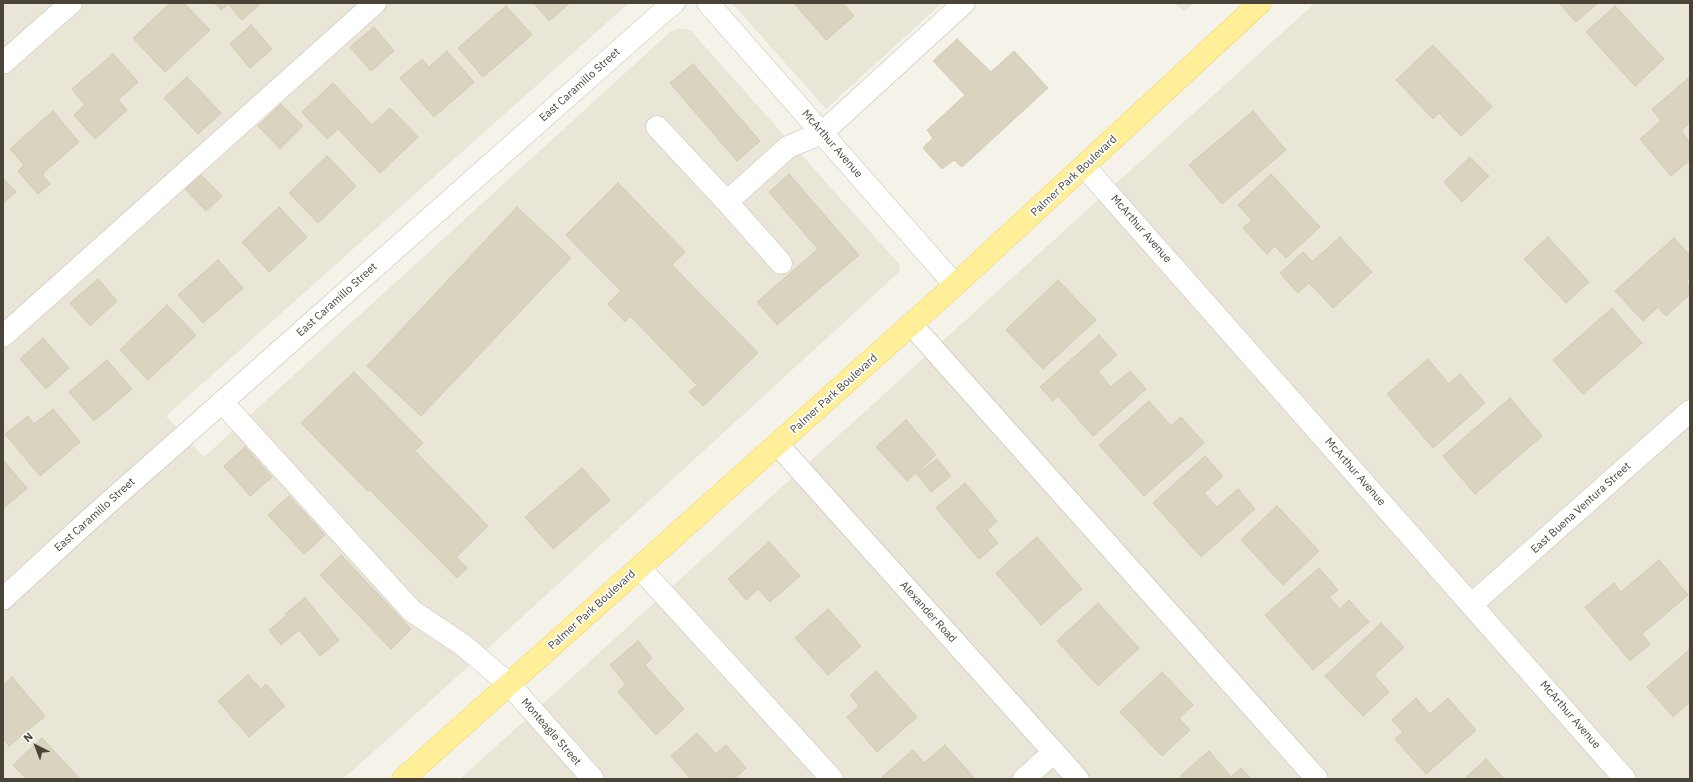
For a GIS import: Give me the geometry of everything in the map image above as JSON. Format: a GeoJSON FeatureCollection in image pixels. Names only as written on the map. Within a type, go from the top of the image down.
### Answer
{"type":"FeatureCollection","features":[{"type":"Feature","properties":{"kind":"main road","name":"Palmer Park Boulevard"},"geometry":{"type":"LineString","coordinates":[[403,779],[955,285],[1260,3]]}},
{"type":"Feature","properties":{"kind":"street"},"geometry":{"type":"LineString","coordinates":[[3,63],[71,3]]}},
{"type":"Feature","properties":{"kind":"street"},"geometry":{"type":"LineString","coordinates":[[3,336],[375,3]]}},
{"type":"Feature","properties":{"kind":"street","name":"East Caramillo Street"},"geometry":{"type":"LineString","coordinates":[[7,588],[222,402],[664,10],[674,3]]}},
{"type":"Feature","properties":{"kind":"street","name":"McArthur Avenue"},"geometry":{"type":"LineString","coordinates":[[708,3],[955,285]]}},
{"type":"Feature","properties":{"kind":"street"},"geometry":{"type":"LineString","coordinates":[[727,202],[788,147],[822,133],[964,3]]}},
{"type":"Feature","properties":{"kind":"street"},"geometry":{"type":"LineString","coordinates":[[657,127],[782,263]]}},
{"type":"Feature","properties":{"kind":"street","name":"McArthur Avenue"},"geometry":{"type":"LineString","coordinates":[[1084,166],[1625,779]]}},
{"type":"Feature","properties":{"kind":"street"},"geometry":{"type":"LineString","coordinates":[[910,324],[1317,779]]}},
{"type":"Feature","properties":{"kind":"street","name":"Monteagle Street"},"geometry":{"type":"LineString","coordinates":[[222,402],[412,611],[463,645],[509,684],[593,779]]}},
{"type":"Feature","properties":{"kind":"street","name":"East Buena Ventura Street"},"geometry":{"type":"LineString","coordinates":[[1472,604],[1690,411]]}},
{"type":"Feature","properties":{"kind":"street","name":"Alexander Road"},"geometry":{"type":"LineString","coordinates":[[778,445],[1078,779]]}},
{"type":"Feature","properties":{"kind":"street"},"geometry":{"type":"LineString","coordinates":[[640,568],[832,779]]}},
{"type":"Feature","properties":{"kind":"street"},"geometry":{"type":"LineString","coordinates":[[1024,779],[1054,752]]}},
{"type":"Feature","properties":{"kind":"shaded area"},"geometry":{"type":"Polygon","coordinates":[[[3,3],[629,3],[166,416],[204,457],[670,32],[676,29],[691,31],[899,264],[900,269],[898,273],[343,779],[3,779],[3,3]]]}},
{"type":"Feature","properties":{"kind":"shaded area"},"geometry":{"type":"Polygon","coordinates":[[[732,3],[942,3],[826,109],[732,3]]]}},
{"type":"Feature","properties":{"kind":"shaded area"},"geometry":{"type":"Polygon","coordinates":[[[1175,3],[1194,3],[1184,12],[1175,3]]]}},
{"type":"Feature","properties":{"kind":"shaded area"},"geometry":{"type":"Polygon","coordinates":[[[1315,3],[1690,3],[1690,779],[460,779],[1315,3]]]}},
{"type":"Feature","properties":{"kind":"building"},"geometry":{"type":"Polygon","coordinates":[[[170,3],[184,3],[210,30],[165,72],[133,38],[170,3]]]}},
{"type":"Feature","properties":{"kind":"building"},"geometry":{"type":"Polygon","coordinates":[[[214,3],[261,3],[242,20],[228,4],[221,10],[214,3]]]}},
{"type":"Feature","properties":{"kind":"building"},"geometry":{"type":"Polygon","coordinates":[[[534,3],[570,3],[549,21],[534,3]]]}},
{"type":"Feature","properties":{"kind":"building"},"geometry":{"type":"Polygon","coordinates":[[[794,3],[843,3],[854,16],[826,40],[794,3]]]}},
{"type":"Feature","properties":{"kind":"building"},"geometry":{"type":"Polygon","coordinates":[[[1559,3],[1598,3],[1576,22],[1559,3]]]}},
{"type":"Feature","properties":{"kind":"building"},"geometry":{"type":"Polygon","coordinates":[[[506,6],[532,35],[483,77],[458,48],[506,6]]]}},
{"type":"Feature","properties":{"kind":"building"},"geometry":{"type":"Polygon","coordinates":[[[1615,6],[1664,59],[1635,86],[1586,32],[1615,6]]]}},
{"type":"Feature","properties":{"kind":"building"},"geometry":{"type":"Polygon","coordinates":[[[251,25],[272,49],[250,68],[230,44],[251,25]]]}},
{"type":"Feature","properties":{"kind":"building"},"geometry":{"type":"Polygon","coordinates":[[[374,27],[394,51],[371,71],[350,47],[374,27]]]}},
{"type":"Feature","properties":{"kind":"building"},"geometry":{"type":"Polygon","coordinates":[[[957,39],[991,72],[1014,51],[1048,88],[962,167],[954,160],[942,169],[923,148],[933,138],[927,130],[965,95],[933,61],[957,39]]]}},
{"type":"Feature","properties":{"kind":"building"},"geometry":{"type":"Polygon","coordinates":[[[1433,45],[1492,107],[1461,136],[1439,113],[1433,119],[1396,80],[1433,45]]]}},
{"type":"Feature","properties":{"kind":"building"},"geometry":{"type":"Polygon","coordinates":[[[447,51],[474,82],[434,117],[400,78],[422,59],[429,67],[447,51]]]}},
{"type":"Feature","properties":{"kind":"building"},"geometry":{"type":"Polygon","coordinates":[[[113,54],[138,82],[118,100],[127,110],[95,139],[74,115],[85,105],[72,89],[113,54]]]}},
{"type":"Feature","properties":{"kind":"building"},"geometry":{"type":"Polygon","coordinates":[[[693,64],[760,141],[737,161],[670,83],[693,64]]]}},
{"type":"Feature","properties":{"kind":"building"},"geometry":{"type":"Polygon","coordinates":[[[187,77],[221,113],[198,134],[164,98],[187,77]]]}},
{"type":"Feature","properties":{"kind":"building"},"geometry":{"type":"Polygon","coordinates":[[[1690,77],[1690,123],[1681,131],[1690,142],[1690,160],[1671,176],[1640,139],[1661,121],[1652,109],[1690,77]]]}},
{"type":"Feature","properties":{"kind":"building"},"geometry":{"type":"Polygon","coordinates":[[[333,83],[372,125],[390,108],[418,137],[380,173],[338,129],[327,139],[302,112],[333,83]]]}},
{"type":"Feature","properties":{"kind":"building"},"geometry":{"type":"Polygon","coordinates":[[[281,104],[303,126],[280,149],[258,126],[281,104]]]}},
{"type":"Feature","properties":{"kind":"building"},"geometry":{"type":"Polygon","coordinates":[[[53,111],[79,142],[42,174],[50,184],[38,194],[18,171],[24,165],[10,149],[53,111]]]}},
{"type":"Feature","properties":{"kind":"building"},"geometry":{"type":"Polygon","coordinates":[[[1253,111],[1286,150],[1222,204],[1189,165],[1253,111]]]}},
{"type":"Feature","properties":{"kind":"building"},"geometry":{"type":"Polygon","coordinates":[[[327,156],[356,186],[318,223],[289,193],[327,156]]]}},
{"type":"Feature","properties":{"kind":"building"},"geometry":{"type":"Polygon","coordinates":[[[1470,157],[1489,176],[1462,202],[1444,182],[1470,157]]]}},
{"type":"Feature","properties":{"kind":"building"},"geometry":{"type":"Polygon","coordinates":[[[198,172],[222,196],[206,211],[183,187],[198,172]]]}},
{"type":"Feature","properties":{"kind":"building"},"geometry":{"type":"Polygon","coordinates":[[[789,174],[859,255],[777,325],[757,302],[818,249],[769,192],[789,174]]]}},
{"type":"Feature","properties":{"kind":"building"},"geometry":{"type":"Polygon","coordinates":[[[1271,174],[1320,227],[1286,258],[1275,246],[1267,254],[1243,228],[1252,220],[1238,205],[1271,174]]]}},
{"type":"Feature","properties":{"kind":"building"},"geometry":{"type":"Polygon","coordinates":[[[3,178],[16,192],[3,203],[3,178]]]}},
{"type":"Feature","properties":{"kind":"building"},"geometry":{"type":"Polygon","coordinates":[[[618,183],[685,252],[672,265],[758,353],[703,406],[689,392],[697,385],[630,316],[625,322],[608,304],[621,291],[566,235],[618,183]]]}},
{"type":"Feature","properties":{"kind":"building"},"geometry":{"type":"Polygon","coordinates":[[[279,207],[307,237],[269,272],[242,242],[279,207]]]}},
{"type":"Feature","properties":{"kind":"building"},"geometry":{"type":"Polygon","coordinates":[[[517,207],[571,258],[421,416],[367,366],[517,207]]]}},
{"type":"Feature","properties":{"kind":"building"},"geometry":{"type":"Polygon","coordinates":[[[1340,237],[1372,272],[1333,308],[1309,283],[1298,293],[1280,273],[1303,252],[1312,262],[1340,237]]]}},
{"type":"Feature","properties":{"kind":"building"},"geometry":{"type":"Polygon","coordinates":[[[1548,237],[1589,282],[1566,303],[1524,259],[1548,237]]]}},
{"type":"Feature","properties":{"kind":"building"},"geometry":{"type":"Polygon","coordinates":[[[1674,238],[1690,256],[1690,278],[1686,282],[1690,287],[1690,294],[1666,316],[1658,307],[1643,321],[1615,291],[1674,238]]]}},
{"type":"Feature","properties":{"kind":"building"},"geometry":{"type":"Polygon","coordinates":[[[218,260],[243,288],[203,323],[178,295],[218,260]]]}},
{"type":"Feature","properties":{"kind":"building"},"geometry":{"type":"Polygon","coordinates":[[[98,279],[117,301],[90,326],[70,303],[98,279]]]}},
{"type":"Feature","properties":{"kind":"building"},"geometry":{"type":"Polygon","coordinates":[[[1058,280],[1096,320],[1043,369],[1006,330],[1058,280]]]}},
{"type":"Feature","properties":{"kind":"building"},"geometry":{"type":"Polygon","coordinates":[[[167,305],[196,335],[148,380],[120,350],[167,305]]]}},
{"type":"Feature","properties":{"kind":"building"},"geometry":{"type":"Polygon","coordinates":[[[1612,308],[1642,343],[1583,394],[1553,360],[1612,308]]]}},
{"type":"Feature","properties":{"kind":"building"},"geometry":{"type":"Polygon","coordinates":[[[1099,335],[1117,355],[1098,372],[1111,387],[1130,371],[1146,389],[1093,436],[1058,396],[1053,401],[1040,387],[1099,335]]]}},
{"type":"Feature","properties":{"kind":"building"},"geometry":{"type":"Polygon","coordinates":[[[43,338],[69,368],[46,389],[20,359],[43,338]]]}},
{"type":"Feature","properties":{"kind":"building"},"geometry":{"type":"Polygon","coordinates":[[[1428,359],[1449,384],[1460,374],[1485,403],[1433,448],[1387,394],[1428,359]]]}},
{"type":"Feature","properties":{"kind":"building"},"geometry":{"type":"Polygon","coordinates":[[[107,360],[132,389],[94,421],[69,392],[107,360]]]}},
{"type":"Feature","properties":{"kind":"building"},"geometry":{"type":"Polygon","coordinates":[[[354,372],[423,443],[415,451],[488,526],[456,557],[467,568],[457,578],[301,423],[354,372]]]}},
{"type":"Feature","properties":{"kind":"building"},"geometry":{"type":"Polygon","coordinates":[[[1510,398],[1542,436],[1475,494],[1443,456],[1510,398]]]}},
{"type":"Feature","properties":{"kind":"building"},"geometry":{"type":"Polygon","coordinates":[[[1149,401],[1171,426],[1181,417],[1204,443],[1144,496],[1099,445],[1149,401]]]}},
{"type":"Feature","properties":{"kind":"building"},"geometry":{"type":"Polygon","coordinates":[[[53,409],[80,442],[40,476],[5,434],[28,416],[34,424],[53,409]]]}},
{"type":"Feature","properties":{"kind":"building"},"geometry":{"type":"Polygon","coordinates":[[[906,420],[936,455],[907,481],[876,447],[906,420]]]}},
{"type":"Feature","properties":{"kind":"building"},"geometry":{"type":"Polygon","coordinates":[[[245,447],[272,477],[250,496],[224,466],[245,447]]]}},
{"type":"Feature","properties":{"kind":"building"},"geometry":{"type":"Polygon","coordinates":[[[1205,456],[1223,476],[1204,493],[1217,507],[1238,489],[1255,509],[1201,557],[1153,503],[1205,456]]]}},
{"type":"Feature","properties":{"kind":"building"},"geometry":{"type":"Polygon","coordinates":[[[937,459],[951,476],[931,492],[917,474],[937,459]]]}},
{"type":"Feature","properties":{"kind":"building"},"geometry":{"type":"Polygon","coordinates":[[[3,460],[27,488],[3,509],[3,460]]]}},
{"type":"Feature","properties":{"kind":"building"},"geometry":{"type":"Polygon","coordinates":[[[582,468],[610,500],[553,549],[525,517],[582,468]]]}},
{"type":"Feature","properties":{"kind":"building"},"geometry":{"type":"Polygon","coordinates":[[[965,483],[997,521],[987,530],[998,543],[979,559],[936,508],[965,483]]]}},
{"type":"Feature","properties":{"kind":"building"},"geometry":{"type":"Polygon","coordinates":[[[289,496],[325,535],[304,554],[268,515],[289,496]]]}},
{"type":"Feature","properties":{"kind":"building"},"geometry":{"type":"Polygon","coordinates":[[[1277,506],[1319,551],[1283,585],[1241,540],[1277,506]]]}},
{"type":"Feature","properties":{"kind":"building"},"geometry":{"type":"Polygon","coordinates":[[[1037,537],[1082,589],[1041,625],[996,573],[1037,537]]]}},
{"type":"Feature","properties":{"kind":"building"},"geometry":{"type":"Polygon","coordinates":[[[769,542],[800,576],[770,602],[758,589],[746,600],[728,579],[769,542]]]}},
{"type":"Feature","properties":{"kind":"building"},"geometry":{"type":"Polygon","coordinates":[[[341,555],[411,629],[391,649],[320,575],[341,555]]]}},
{"type":"Feature","properties":{"kind":"building"},"geometry":{"type":"Polygon","coordinates":[[[1659,560],[1688,595],[1642,634],[1650,644],[1630,661],[1585,607],[1614,583],[1621,592],[1659,560]]]}},
{"type":"Feature","properties":{"kind":"building"},"geometry":{"type":"Polygon","coordinates":[[[1319,568],[1338,590],[1329,597],[1340,609],[1349,600],[1369,622],[1313,670],[1265,615],[1319,568]]]}},
{"type":"Feature","properties":{"kind":"building"},"geometry":{"type":"Polygon","coordinates":[[[305,598],[339,640],[320,656],[299,630],[281,645],[269,630],[286,616],[285,614],[305,598]]]}},
{"type":"Feature","properties":{"kind":"building"},"geometry":{"type":"Polygon","coordinates":[[[1098,603],[1139,648],[1098,686],[1057,641],[1098,603]]]}},
{"type":"Feature","properties":{"kind":"building"},"geometry":{"type":"Polygon","coordinates":[[[828,609],[861,646],[828,675],[795,638],[828,609]]]}},
{"type":"Feature","properties":{"kind":"building"},"geometry":{"type":"Polygon","coordinates":[[[1381,623],[1404,647],[1374,675],[1389,692],[1363,716],[1325,676],[1381,623]]]}},
{"type":"Feature","properties":{"kind":"building"},"geometry":{"type":"Polygon","coordinates":[[[638,641],[652,658],[645,665],[684,709],[656,735],[618,692],[626,684],[610,665],[638,641]]]}},
{"type":"Feature","properties":{"kind":"building"},"geometry":{"type":"Polygon","coordinates":[[[1690,649],[1690,702],[1673,717],[1647,687],[1690,649]]]}},
{"type":"Feature","properties":{"kind":"building"},"geometry":{"type":"Polygon","coordinates":[[[876,671],[917,717],[877,752],[847,717],[859,706],[850,695],[876,671]]]}},
{"type":"Feature","properties":{"kind":"building"},"geometry":{"type":"Polygon","coordinates":[[[1162,672],[1193,705],[1179,718],[1190,730],[1162,756],[1120,712],[1162,672]]]}},
{"type":"Feature","properties":{"kind":"building"},"geometry":{"type":"Polygon","coordinates":[[[248,675],[261,689],[266,684],[285,706],[249,737],[218,701],[248,675]]]}},
{"type":"Feature","properties":{"kind":"building"},"geometry":{"type":"Polygon","coordinates":[[[12,677],[45,716],[9,746],[3,739],[3,685],[12,677]]]}},
{"type":"Feature","properties":{"kind":"building"},"geometry":{"type":"Polygon","coordinates":[[[1416,698],[1430,714],[1448,698],[1476,730],[1426,774],[1395,739],[1403,732],[1392,720],[1416,698]]]}},
{"type":"Feature","properties":{"kind":"building"},"geometry":{"type":"Polygon","coordinates":[[[697,733],[716,754],[726,745],[746,768],[734,779],[691,779],[671,756],[697,733]]]}},
{"type":"Feature","properties":{"kind":"building"},"geometry":{"type":"Polygon","coordinates":[[[42,738],[80,779],[27,779],[13,765],[42,738]]]}},
{"type":"Feature","properties":{"kind":"building"},"geometry":{"type":"Polygon","coordinates":[[[945,745],[975,779],[883,779],[882,777],[913,750],[924,763],[945,745]]]}},
{"type":"Feature","properties":{"kind":"building"},"geometry":{"type":"Polygon","coordinates":[[[1209,751],[1231,777],[1241,768],[1251,779],[1183,779],[1180,776],[1209,751]]]}},
{"type":"Feature","properties":{"kind":"building"},"geometry":{"type":"Polygon","coordinates":[[[1486,759],[1504,779],[1464,779],[1486,759]]]}}]}
